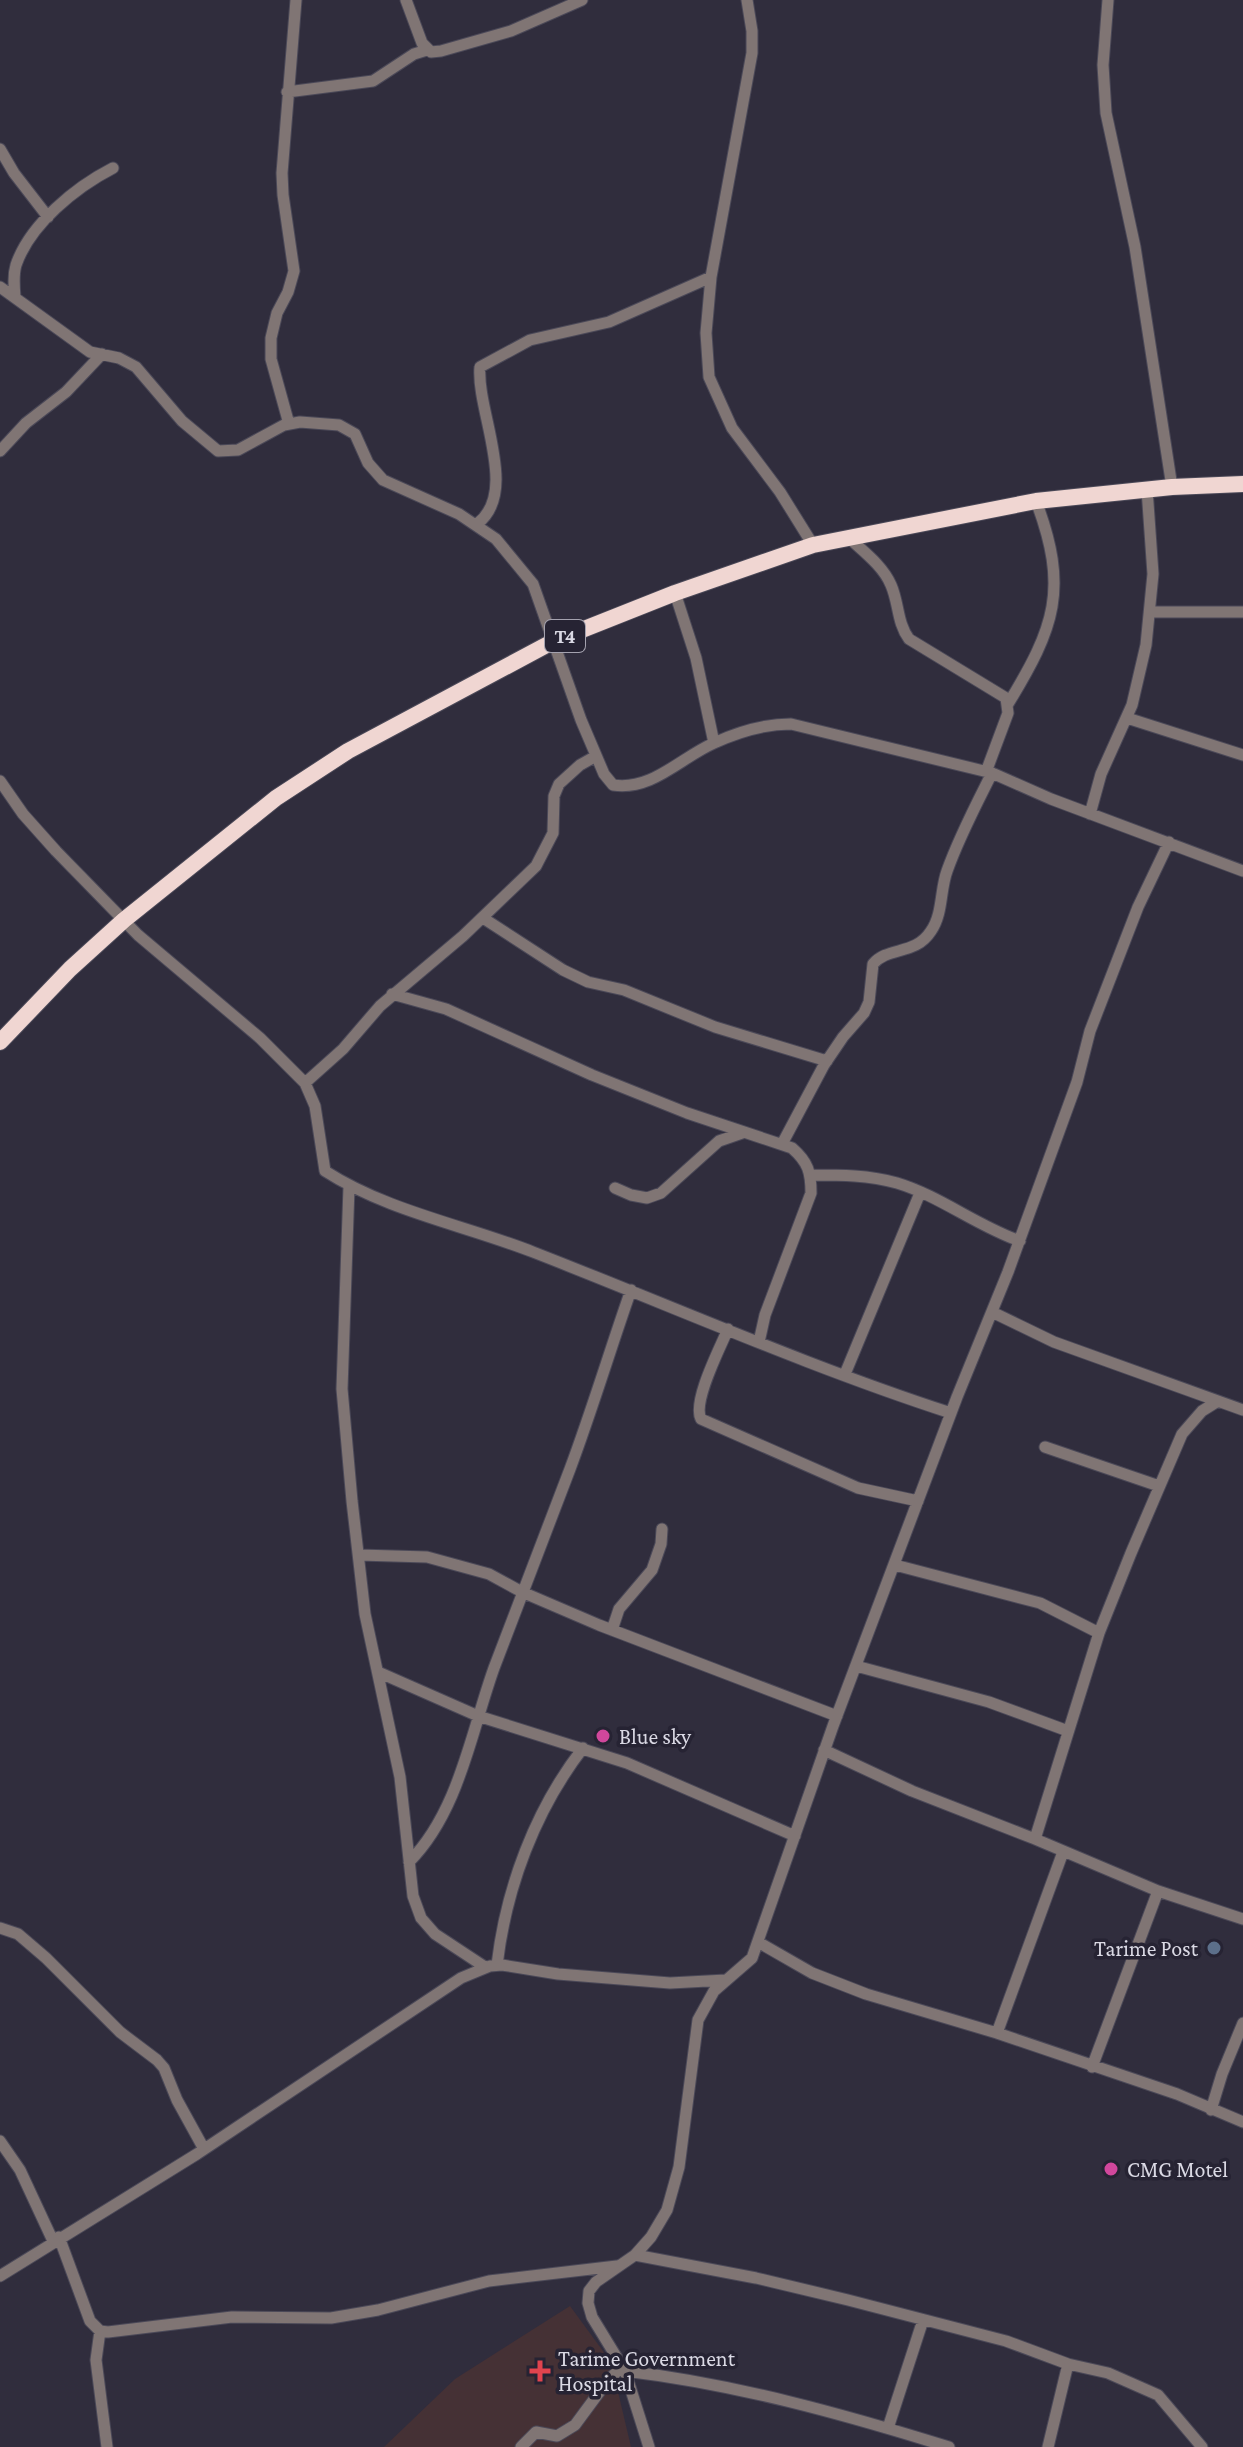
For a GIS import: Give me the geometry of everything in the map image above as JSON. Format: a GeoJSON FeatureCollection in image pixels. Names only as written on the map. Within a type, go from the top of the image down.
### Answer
{"type":"FeatureCollection","features":[{"type":"Feature","properties":{"kind":"highway","name":"T4"},"geometry":{"type":"LineString","coordinates":[[0,1042],[70,969],[124,920],[276,798],[348,751],[554,641],[675,593],[813,545],[1036,501],[1147,489],[1243,484]]}},
{"type":"Feature","properties":{"kind":"street"},"geometry":{"type":"LineString","coordinates":[[289,424],[271,359],[271,338],[277,313],[294,271],[283,195],[287,92],[296,0]]}},
{"type":"Feature","properties":{"kind":"street"},"geometry":{"type":"LineString","coordinates":[[406,0],[427,50]]}},
{"type":"Feature","properties":{"kind":"street"},"geometry":{"type":"LineString","coordinates":[[287,92],[373,81],[427,50],[441,51],[511,31],[582,0]]}},
{"type":"Feature","properties":{"kind":"street"},"geometry":{"type":"LineString","coordinates":[[747,0],[752,53],[711,277],[706,333],[709,377],[732,428],[780,492],[813,545]]}},
{"type":"Feature","properties":{"kind":"street"},"geometry":{"type":"LineString","coordinates":[[1108,0],[1103,65],[1106,113],[1135,247],[1172,487]]}},
{"type":"Feature","properties":{"kind":"street"},"geometry":{"type":"LineString","coordinates":[[0,149],[14,173],[48,217]]}},
{"type":"Feature","properties":{"kind":"street"},"geometry":{"type":"LineString","coordinates":[[15,297],[15,268],[48,217],[59,203],[113,168]]}},
{"type":"Feature","properties":{"kind":"street"},"geometry":{"type":"LineString","coordinates":[[477,524],[488,516],[495,475],[494,450],[479,383],[480,367],[530,340],[609,322],[711,277]]}},
{"type":"Feature","properties":{"kind":"street"},"geometry":{"type":"LineString","coordinates":[[0,287],[90,352],[125,360],[136,367],[182,421],[218,451],[238,450],[289,424],[300,422],[346,428],[355,434],[368,463],[383,480],[477,524],[496,539],[533,584],[596,756],[613,785],[625,787],[639,784],[657,777],[714,743],[769,724],[791,724],[989,772],[1090,814],[1243,871]]}},
{"type":"Feature","properties":{"kind":"street"},"geometry":{"type":"LineString","coordinates":[[0,451],[26,423],[75,384],[102,354]]}},
{"type":"Feature","properties":{"kind":"street"},"geometry":{"type":"LineString","coordinates":[[1090,814],[1101,774],[1127,718],[1151,612],[1153,574],[1147,489]]}},
{"type":"Feature","properties":{"kind":"street"},"geometry":{"type":"LineString","coordinates":[[1008,704],[1035,659],[1051,616],[1053,562],[1047,530],[1036,501]]}},
{"type":"Feature","properties":{"kind":"street"},"geometry":{"type":"LineString","coordinates":[[782,1144],[827,1061],[864,1013],[869,1002],[873,964],[886,955],[914,947],[932,931],[938,918],[947,871],[989,772],[1008,713],[1006,698],[1000,693],[909,639],[903,631],[893,588],[886,574],[849,538]]}},
{"type":"Feature","properties":{"kind":"street"},"geometry":{"type":"LineString","coordinates":[[675,593],[696,658],[714,743]]}},
{"type":"Feature","properties":{"kind":"street"},"geometry":{"type":"LineString","coordinates":[[1151,612],[1243,612]]}},
{"type":"Feature","properties":{"kind":"street"},"geometry":{"type":"LineString","coordinates":[[1127,718],[1243,755]]}},
{"type":"Feature","properties":{"kind":"street"},"geometry":{"type":"LineString","coordinates":[[305,1083],[343,1049],[392,994],[483,918],[536,866],[553,833],[554,796],[559,784],[580,765],[596,756]]}},
{"type":"Feature","properties":{"kind":"street"},"geometry":{"type":"LineString","coordinates":[[0,781],[23,814],[90,888],[154,950],[260,1038],[305,1083],[315,1106],[325,1171],[349,1187],[516,1246],[759,1342],[951,1413]]}},
{"type":"Feature","properties":{"kind":"street"},"geometry":{"type":"LineString","coordinates":[[649,2447],[623,2369],[592,2317],[589,2291],[596,2282],[635,2255],[651,2237],[667,2210],[679,2167],[698,2020],[714,1991],[752,1958],[824,1750],[951,1413],[1020,1241],[1077,1082],[1090,1031],[1138,907],[1169,842]]}},
{"type":"Feature","properties":{"kind":"street"},"geometry":{"type":"LineString","coordinates":[[483,918],[563,970],[588,982],[624,990],[715,1027],[827,1061]]}},
{"type":"Feature","properties":{"kind":"street"},"geometry":{"type":"LineString","coordinates":[[392,994],[446,1009],[592,1075],[743,1133],[792,1148],[806,1160],[811,1175],[811,1193],[769,1303],[759,1342]]}},
{"type":"Feature","properties":{"kind":"street"},"geometry":{"type":"LineString","coordinates":[[615,1188],[647,1198],[661,1193],[719,1141],[743,1133]]}},
{"type":"Feature","properties":{"kind":"street"},"geometry":{"type":"LineString","coordinates":[[811,1175],[860,1176],[898,1184],[1020,1241]]}},
{"type":"Feature","properties":{"kind":"street"},"geometry":{"type":"LineString","coordinates":[[349,1187],[342,1389],[365,1614],[400,1777],[413,1896],[421,1918],[435,1934],[491,1966],[670,1983],[727,1980]]}},
{"type":"Feature","properties":{"kind":"street"},"geometry":{"type":"LineString","coordinates":[[845,1374],[920,1193]]}},
{"type":"Feature","properties":{"kind":"street"},"geometry":{"type":"LineString","coordinates":[[409,1862],[421,1850],[455,1784],[522,1592],[571,1466],[631,1290]]}},
{"type":"Feature","properties":{"kind":"street"},"geometry":{"type":"LineString","coordinates":[[992,1312],[1054,1342],[1243,1410]]}},
{"type":"Feature","properties":{"kind":"street"},"geometry":{"type":"LineString","coordinates":[[728,1329],[700,1400],[698,1413],[701,1419],[858,1488],[918,1501]]}},
{"type":"Feature","properties":{"kind":"street"},"geometry":{"type":"LineString","coordinates":[[1035,1839],[1099,1633],[1159,1486],[1182,1434],[1202,1411],[1218,1401]]}},
{"type":"Feature","properties":{"kind":"street"},"geometry":{"type":"LineString","coordinates":[[1045,1447],[1159,1486]]}},
{"type":"Feature","properties":{"kind":"street"},"geometry":{"type":"LineString","coordinates":[[612,1630],[619,1609],[652,1570],[661,1544],[662,1529]]}},
{"type":"Feature","properties":{"kind":"street"},"geometry":{"type":"LineString","coordinates":[[359,1555],[403,1555],[450,1562],[489,1574],[522,1592],[612,1630],[837,1716]]}},
{"type":"Feature","properties":{"kind":"street"},"geometry":{"type":"LineString","coordinates":[[895,1565],[1040,1603],[1099,1633]]}},
{"type":"Feature","properties":{"kind":"street"},"geometry":{"type":"LineString","coordinates":[[856,1666],[989,1702],[1068,1731]]}},
{"type":"Feature","properties":{"kind":"street"},"geometry":{"type":"LineString","coordinates":[[378,1672],[478,1716],[627,1763],[795,1836]]}},
{"type":"Feature","properties":{"kind":"street"},"geometry":{"type":"LineString","coordinates":[[491,1966],[533,1830],[559,1779],[583,1748]]}},
{"type":"Feature","properties":{"kind":"street"},"geometry":{"type":"LineString","coordinates":[[824,1750],[912,1791],[1158,1891],[1243,1919]]}},
{"type":"Feature","properties":{"kind":"street"},"geometry":{"type":"LineString","coordinates":[[997,2033],[1063,1852]]}},
{"type":"Feature","properties":{"kind":"street"},"geometry":{"type":"LineString","coordinates":[[1092,2067],[1158,1891]]}},
{"type":"Feature","properties":{"kind":"street"},"geometry":{"type":"LineString","coordinates":[[0,1928],[18,1934],[120,2032],[157,2060],[164,2068],[177,2100],[204,2149]]}},
{"type":"Feature","properties":{"kind":"street"},"geometry":{"type":"LineString","coordinates":[[758,1942],[812,1973],[866,1994],[997,2033],[1177,2094],[1243,2122]]}},
{"type":"Feature","properties":{"kind":"street"},"geometry":{"type":"LineString","coordinates":[[0,2276],[204,2149],[461,1978],[491,1966]]}},
{"type":"Feature","properties":{"kind":"street"},"geometry":{"type":"LineString","coordinates":[[1211,2110],[1243,2023]]}},
{"type":"Feature","properties":{"kind":"street"},"geometry":{"type":"LineString","coordinates":[[0,2141],[20,2170],[56,2239],[90,2321],[100,2331]]}},
{"type":"Feature","properties":{"kind":"street"},"geometry":{"type":"LineString","coordinates":[[635,2255],[756,2278],[1006,2341],[1068,2364],[1108,2373],[1158,2395],[1202,2447]]}},
{"type":"Feature","properties":{"kind":"street"},"geometry":{"type":"LineString","coordinates":[[100,2331],[232,2317],[331,2318],[378,2310],[489,2281],[619,2266]]}},
{"type":"Feature","properties":{"kind":"street"},"geometry":{"type":"LineString","coordinates":[[888,2428],[923,2320]]}},
{"type":"Feature","properties":{"kind":"street"},"geometry":{"type":"LineString","coordinates":[[100,2331],[96,2360],[107,2447]]}},
{"type":"Feature","properties":{"kind":"street"},"geometry":{"type":"LineString","coordinates":[[1048,2447],[1068,2364]]}},
{"type":"Feature","properties":{"kind":"street"},"geometry":{"type":"LineString","coordinates":[[521,2447],[536,2432],[557,2436],[575,2425],[606,2383],[623,2369],[713,2385],[888,2428],[949,2447]]}},
{"type":"Feature","properties":{"kind":"shaded area","name":"Tarime Government Hospital"},"geometry":{"type":"Polygon","coordinates":[[[570,2306],[611,2362],[631,2447],[384,2447],[455,2379],[570,2306]]]}},
{"type":"Feature","properties":{"kind":"place","name":"Blue sky"},"geometry":{"type":"Point","coordinates":[603,1736]}},
{"type":"Feature","properties":{"kind":"place","name":"Tarime Post"},"geometry":{"type":"Point","coordinates":[1214,1948]}},
{"type":"Feature","properties":{"kind":"place","name":"CMG Motel"},"geometry":{"type":"Point","coordinates":[1111,2169]}},
{"type":"Feature","properties":{"kind":"place","name":"Tarime Government Hospital"},"geometry":{"type":"Point","coordinates":[540,2371]}}]}
